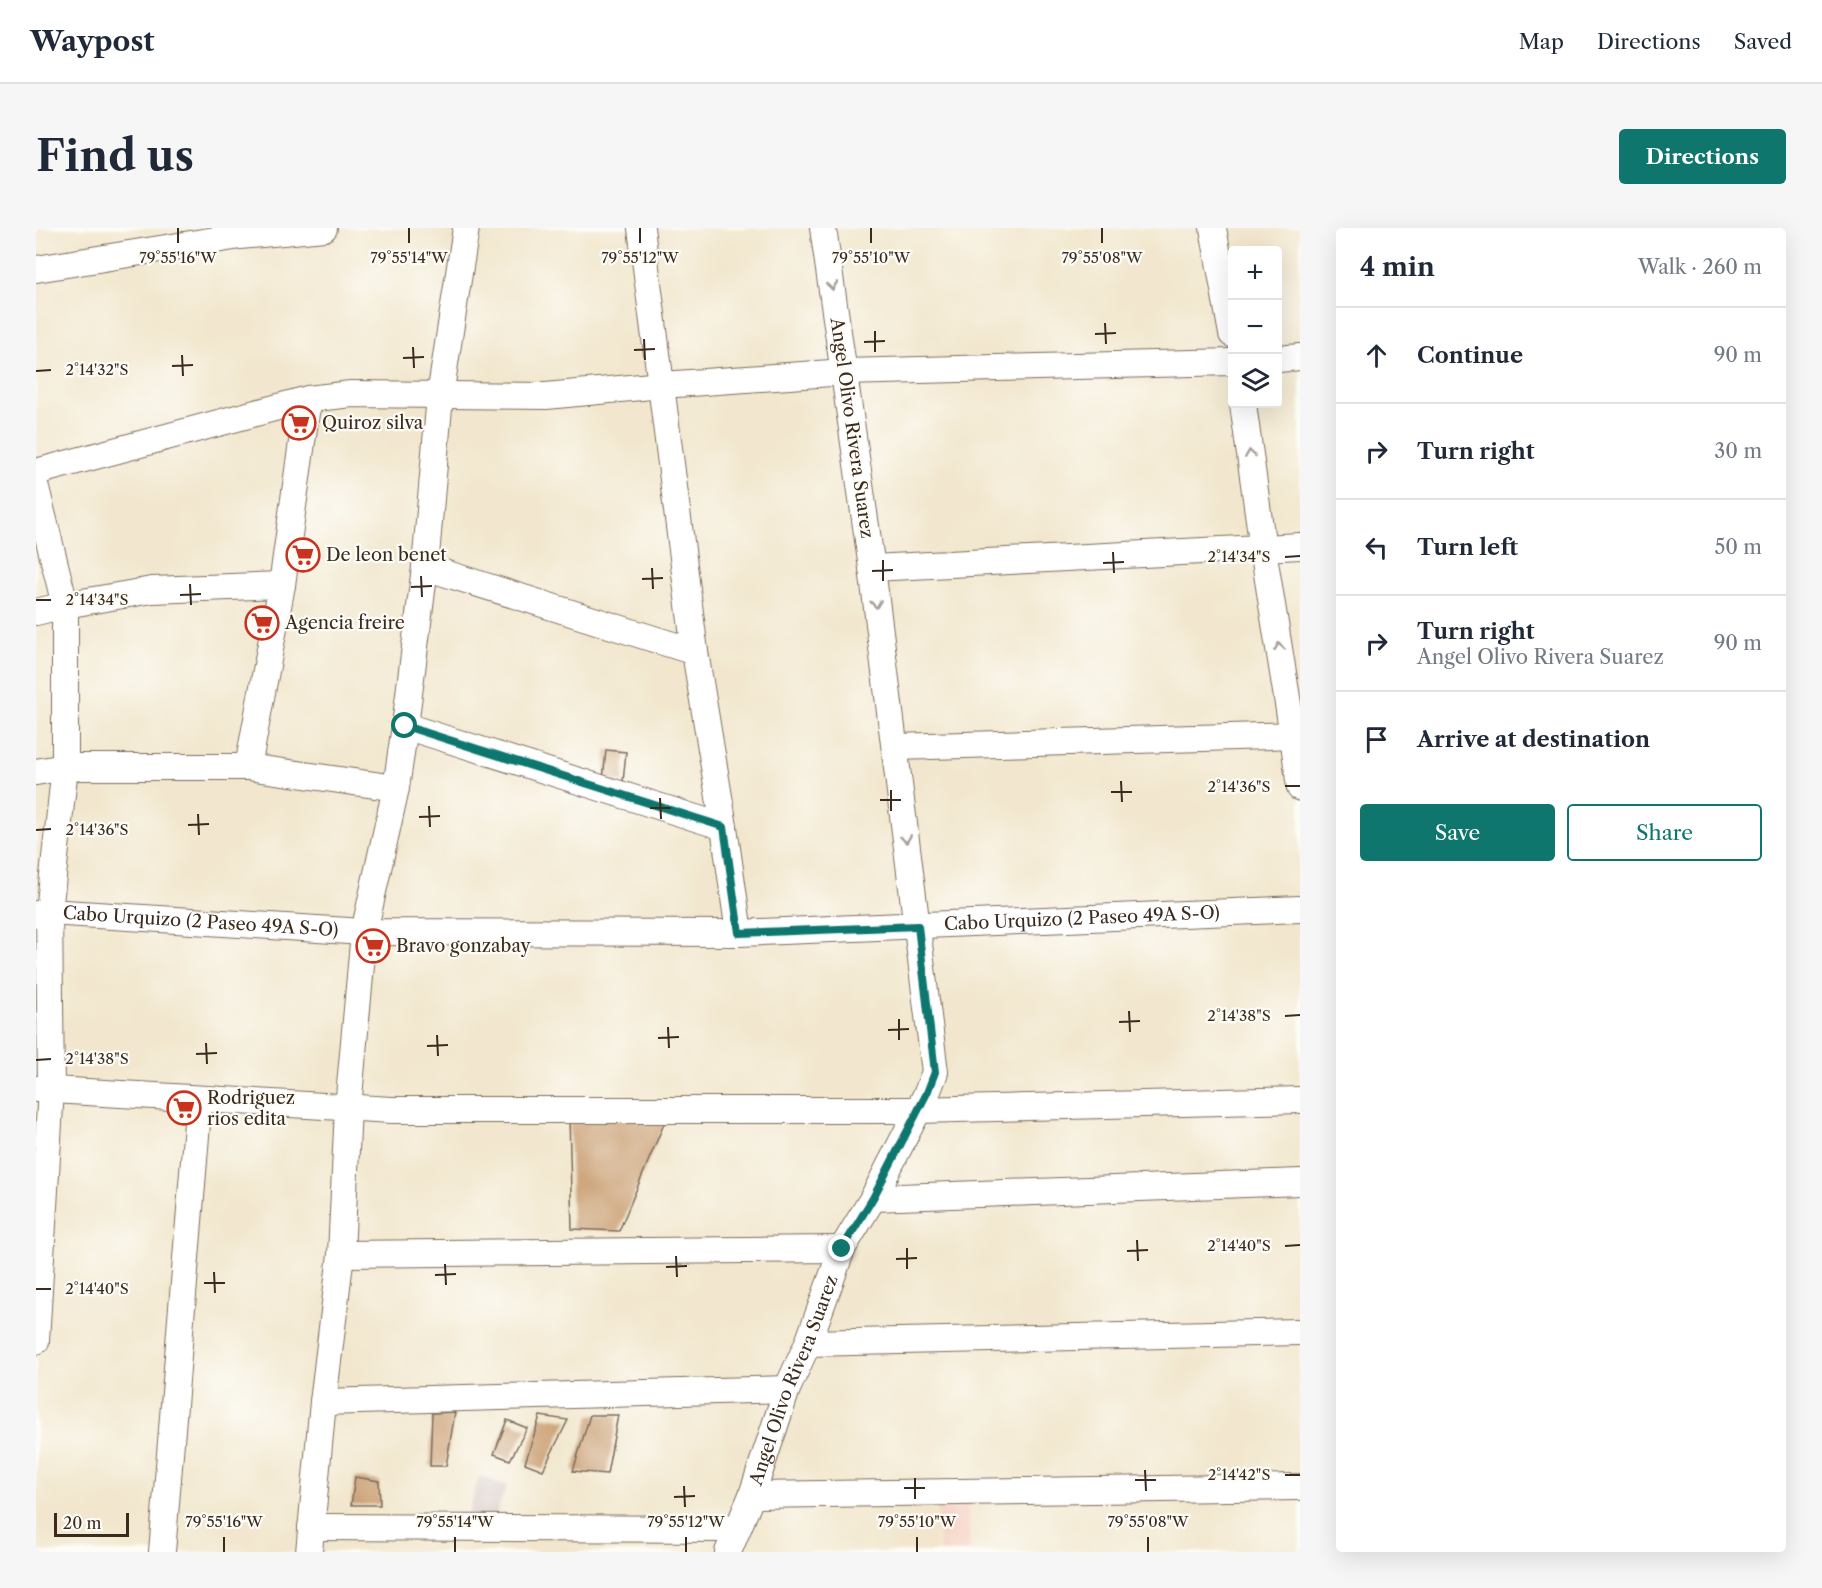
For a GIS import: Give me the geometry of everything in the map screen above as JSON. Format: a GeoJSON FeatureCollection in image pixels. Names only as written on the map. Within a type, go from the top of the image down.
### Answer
{"type":"FeatureCollection","features":[{"type":"Feature","properties":{"kind":"street"},"geometry":{"type":"LineString","coordinates":[[36,269],[230,232],[324,228]]}},
{"type":"Feature","properties":{"kind":"street"},"geometry":{"type":"LineString","coordinates":[[466,228],[440,396],[425,567],[405,726],[396,788],[364,932],[348,1108],[341,1254],[322,1402],[310,1540],[733,1540]]}},
{"type":"Feature","properties":{"kind":"street"},"geometry":{"type":"LineString","coordinates":[[641,228],[695,652],[739,933]]}},
{"type":"Feature","properties":{"kind":"street","name":"Angel Olivo Rivera Suarez"},"geometry":{"type":"LineString","coordinates":[[733,1540],[752,1495],[787,1389],[808,1343],[842,1249],[873,1198],[927,1093],[935,1072],[872,568],[823,228]]}},
{"type":"Feature","properties":{"kind":"street"},"geometry":{"type":"LineString","coordinates":[[1213,228],[1228,308]]}},
{"type":"Feature","properties":{"kind":"street"},"geometry":{"type":"LineString","coordinates":[[1282,359],[1300,357]]}},
{"type":"Feature","properties":{"kind":"street"},"geometry":{"type":"LineString","coordinates":[[36,472],[308,399],[351,394],[546,396],[844,372],[1228,362]]}},
{"type":"Feature","properties":{"kind":"street"},"geometry":{"type":"LineString","coordinates":[[248,767],[282,585],[308,399]]}},
{"type":"Feature","properties":{"kind":"street"},"geometry":{"type":"LineString","coordinates":[[1244,408],[1263,549],[1297,735],[1300,788]]}},
{"type":"Feature","properties":{"kind":"street"},"geometry":{"type":"LineString","coordinates":[[36,488],[65,605],[65,767],[42,913],[44,1089],[36,1341]]}},
{"type":"Feature","properties":{"kind":"street"},"geometry":{"type":"LineString","coordinates":[[872,568],[1300,546]]}},
{"type":"Feature","properties":{"kind":"street"},"geometry":{"type":"LineString","coordinates":[[425,567],[695,652]]}},
{"type":"Feature","properties":{"kind":"street"},"geometry":{"type":"LineString","coordinates":[[36,612],[152,590],[282,585]]}},
{"type":"Feature","properties":{"kind":"street"},"geometry":{"type":"LineString","coordinates":[[405,726],[724,827]]}},
{"type":"Feature","properties":{"kind":"street"},"geometry":{"type":"LineString","coordinates":[[895,747],[1297,735]]}},
{"type":"Feature","properties":{"kind":"street"},"geometry":{"type":"LineString","coordinates":[[36,772],[65,767],[248,767],[396,788]]}},
{"type":"Feature","properties":{"kind":"street","name":"Cabo Urquizo (2 Paseo 49A S-O)"},"geometry":{"type":"LineString","coordinates":[[42,913],[364,932],[739,933],[1300,909]]}},
{"type":"Feature","properties":{"kind":"street"},"geometry":{"type":"LineString","coordinates":[[44,1089],[392,1110],[917,1110],[1300,1100]]}},
{"type":"Feature","properties":{"kind":"street"},"geometry":{"type":"LineString","coordinates":[[162,1552],[199,1099]]}},
{"type":"Feature","properties":{"kind":"street"},"geometry":{"type":"LineString","coordinates":[[873,1198],[1300,1182]]}},
{"type":"Feature","properties":{"kind":"street"},"geometry":{"type":"LineString","coordinates":[[341,1254],[842,1249]]}},
{"type":"Feature","properties":{"kind":"street"},"geometry":{"type":"LineString","coordinates":[[808,1343],[1300,1332]]}},
{"type":"Feature","properties":{"kind":"street"},"geometry":{"type":"LineString","coordinates":[[322,1402],[787,1389]]}},
{"type":"Feature","properties":{"kind":"street"},"geometry":{"type":"LineString","coordinates":[[752,1495],[1300,1487]]}},
{"type":"Feature","properties":{"kind":"shaded area"},"geometry":{"type":"Polygon","coordinates":[[[479,1476],[507,1486],[492,1523],[468,1515],[479,1476]]]}},
{"type":"Feature","properties":{"kind":"shaded area"},"geometry":{"type":"Polygon","coordinates":[[[968,1501],[970,1552],[940,1552],[937,1503],[968,1501]]]}},
{"type":"Feature","properties":{"kind":"building"},"geometry":{"type":"Polygon","coordinates":[[[606,750],[626,752],[623,782],[603,780],[606,750]]]}},
{"type":"Feature","properties":{"kind":"building"},"geometry":{"type":"Polygon","coordinates":[[[569,1117],[666,1119],[619,1231],[572,1229],[569,1117]]]}},
{"type":"Feature","properties":{"kind":"building"},"geometry":{"type":"Polygon","coordinates":[[[455,1412],[446,1466],[430,1466],[432,1413],[455,1412]]]}},
{"type":"Feature","properties":{"kind":"building"},"geometry":{"type":"Polygon","coordinates":[[[590,1415],[618,1415],[607,1474],[573,1471],[590,1415]]]}},
{"type":"Feature","properties":{"kind":"building"},"geometry":{"type":"Polygon","coordinates":[[[540,1416],[568,1420],[543,1470],[525,1463],[540,1416]]]}},
{"type":"Feature","properties":{"kind":"building"},"geometry":{"type":"Polygon","coordinates":[[[507,1420],[527,1428],[510,1460],[494,1454],[507,1420]]]}},
{"type":"Feature","properties":{"kind":"building"},"geometry":{"type":"Polygon","coordinates":[[[355,1477],[379,1481],[380,1505],[351,1505],[355,1477]]]}},
{"type":"Feature","properties":{"kind":"place","name":"Quiroz silva"},"geometry":{"type":"Point","coordinates":[299,423]}},
{"type":"Feature","properties":{"kind":"place","name":"De leon benet"},"geometry":{"type":"Point","coordinates":[303,555]}},
{"type":"Feature","properties":{"kind":"place","name":"Agencia freire"},"geometry":{"type":"Point","coordinates":[262,623]}},
{"type":"Feature","properties":{"kind":"place","name":"Bravo gonzabay"},"geometry":{"type":"Point","coordinates":[373,946]}},
{"type":"Feature","properties":{"kind":"place","name":"Rodriguez rios edita"},"geometry":{"type":"Point","coordinates":[184,1108]}},
{"type":"Feature","properties":{"kind":"route"},"geometry":{"type":"LineString","coordinates":[[405,726],[724,827],[739,933],[918,926],[935,1072],[927,1093],[873,1198],[842,1249]]}}]}
